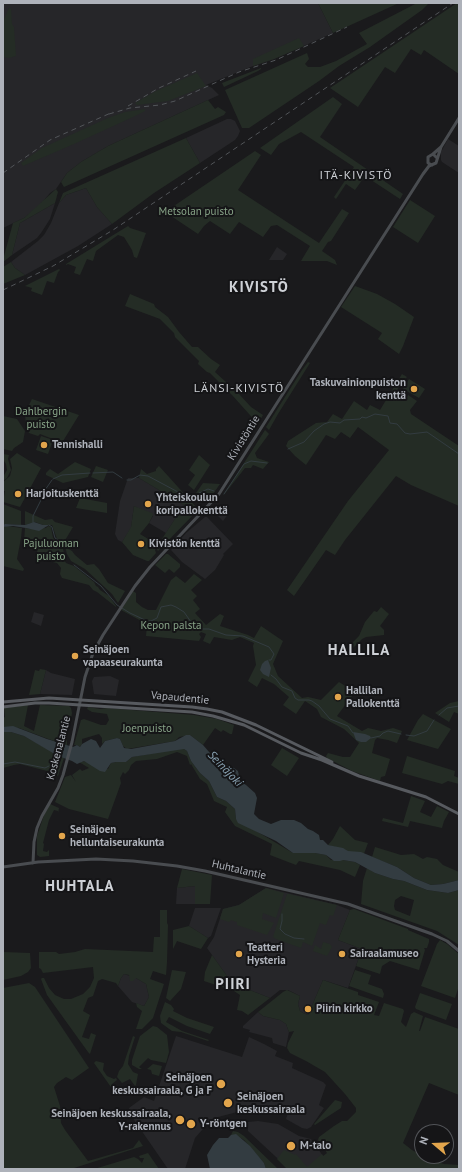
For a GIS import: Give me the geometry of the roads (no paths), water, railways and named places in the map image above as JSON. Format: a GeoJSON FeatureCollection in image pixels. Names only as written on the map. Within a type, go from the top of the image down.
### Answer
{"type":"FeatureCollection","features":[{"type":"Feature","properties":{"kind":"main road"},"geometry":{"type":"LineString","coordinates":[[441,147],[433,154],[428,156],[427,161],[432,165],[436,163],[441,147],[459,118]]}},
{"type":"Feature","properties":{"kind":"main road"},"geometry":{"type":"LineString","coordinates":[[433,154],[437,158]]}},
{"type":"Feature","properties":{"kind":"main road","name":"Kivistöntie"},"geometry":{"type":"LineString","coordinates":[[423,174],[427,161]]}},
{"type":"Feature","properties":{"kind":"main road","name":"Kivistöntie"},"geometry":{"type":"LineString","coordinates":[[80,704],[85,677],[93,653],[120,609],[150,567],[219,494],[423,174],[429,166],[432,165]]}},
{"type":"Feature","properties":{"kind":"main road","name":"Vapaudentie"},"geometry":{"type":"LineString","coordinates":[[3,702],[49,698],[192,707],[222,712],[256,725],[359,776],[426,797],[459,814]]}},
{"type":"Feature","properties":{"kind":"main road","name":"Vapaudentie"},"geometry":{"type":"LineString","coordinates":[[3,707],[35,703],[80,704],[192,712],[219,717],[249,728],[301,753],[342,768]]}},
{"type":"Feature","properties":{"kind":"main road","name":"Koskenalantie"},"geometry":{"type":"LineString","coordinates":[[33,863],[34,842],[37,828],[60,782],[72,742],[80,704]]}},
{"type":"Feature","properties":{"kind":"main road","name":"Huhtalantie"},"geometry":{"type":"LineString","coordinates":[[3,867],[80,859],[114,859],[170,865],[205,871],[352,906],[432,934],[447,941],[459,951]]}},
{"type":"Feature","properties":{"kind":"water"},"geometry":{"type":"Polygon","coordinates":[[[34,522],[49,525],[39,531],[13,526],[3,527],[5,524],[25,525],[34,522]]]}},
{"type":"Feature","properties":{"kind":"water"},"geometry":{"type":"Polygon","coordinates":[[[268,660],[271,668],[269,677],[263,674],[260,670],[262,664],[268,660]]]}},
{"type":"Feature","properties":{"kind":"water","name":"Seinäjoki"},"geometry":{"type":"Polygon","coordinates":[[[13,726],[73,747],[77,745],[80,747],[82,744],[91,739],[96,741],[100,748],[105,741],[117,738],[120,739],[124,748],[131,749],[175,741],[186,735],[190,735],[203,745],[217,761],[238,771],[240,781],[255,793],[257,798],[254,814],[259,819],[271,824],[281,820],[294,820],[319,835],[320,840],[323,840],[328,845],[343,848],[348,851],[361,852],[397,867],[414,878],[431,885],[459,880],[459,890],[448,893],[427,890],[404,881],[375,873],[355,862],[343,860],[334,861],[326,855],[315,853],[293,853],[276,841],[238,823],[235,809],[226,801],[217,797],[209,781],[200,773],[191,761],[187,751],[184,749],[132,757],[126,762],[111,763],[105,772],[100,771],[84,761],[77,764],[58,756],[24,736],[11,732],[3,732],[3,727],[13,726]]]}},
{"type":"Feature","properties":{"kind":"water"},"geometry":{"type":"Polygon","coordinates":[[[353,732],[365,734],[371,738],[366,742],[361,742],[356,740],[353,732]]]}},
{"type":"Feature","properties":{"kind":"water"},"geometry":{"type":"Polygon","coordinates":[[[236,1134],[250,1146],[264,1163],[266,1169],[210,1169],[207,1155],[213,1145],[219,1138],[228,1138],[231,1135],[236,1134]]]}},
{"type":"Feature","properties":{"kind":"waterway"},"geometry":{"type":"LineString","coordinates":[[288,449],[304,442],[314,431],[324,424],[330,422],[340,423],[344,420],[360,419],[362,417],[366,418],[375,414],[388,416],[390,423],[397,424],[405,433],[410,434],[427,432],[459,454]]}},
{"type":"Feature","properties":{"kind":"waterway"},"geometry":{"type":"LineString","coordinates":[[224,494],[244,464],[251,461],[267,463]]}},
{"type":"Feature","properties":{"kind":"waterway"},"geometry":{"type":"LineString","coordinates":[[93,473],[113,472],[122,478]]}},
{"type":"Feature","properties":{"kind":"waterway"},"geometry":{"type":"LineString","coordinates":[[53,479],[62,475],[90,473]]}},
{"type":"Feature","properties":{"kind":"waterway"},"geometry":{"type":"LineString","coordinates":[[127,480],[131,480],[140,475],[148,476],[183,494]]}},
{"type":"Feature","properties":{"kind":"waterway"},"geometry":{"type":"LineString","coordinates":[[33,523],[33,516],[45,490],[52,480]]}},
{"type":"Feature","properties":{"kind":"waterway"},"geometry":{"type":"LineString","coordinates":[[199,493],[208,489],[214,491]]}},
{"type":"Feature","properties":{"kind":"waterway"},"geometry":{"type":"LineString","coordinates":[[49,525],[52,527],[55,538],[61,542]]}},
{"type":"Feature","properties":{"kind":"waterway"},"geometry":{"type":"LineString","coordinates":[[74,565],[101,586],[117,605],[130,613],[147,621],[151,621],[157,618],[161,607],[171,605],[184,612],[196,629],[209,629],[226,635],[243,636],[269,647],[274,654],[271,660],[269,660]]}},
{"type":"Feature","properties":{"kind":"waterway"},"geometry":{"type":"LineString","coordinates":[[271,675],[282,687],[292,691],[295,698],[298,700],[312,701],[319,706],[330,719],[348,726],[353,733]]}},
{"type":"Feature","properties":{"kind":"waterway"},"geometry":{"type":"LineString","coordinates":[[439,715],[447,708],[459,706]]}},
{"type":"Feature","properties":{"kind":"waterway"},"geometry":{"type":"LineString","coordinates":[[406,735],[414,736],[427,731],[434,720]]}},
{"type":"Feature","properties":{"kind":"waterway"},"geometry":{"type":"LineString","coordinates":[[371,738],[380,736],[388,731],[401,734]]}},
{"type":"Feature","properties":{"kind":"waterway"},"geometry":{"type":"LineString","coordinates":[[3,764],[15,762],[45,768],[49,766]]}},
{"type":"Feature","properties":{"kind":"waterway"},"geometry":{"type":"LineString","coordinates":[[282,914],[280,929],[285,934],[294,938],[304,939]]}},
{"type":"Feature","properties":{"kind":"railway"},"geometry":{"type":"LineString","coordinates":[[3,290],[53,266],[113,230],[453,3]]}},
{"type":"Feature","properties":{"kind":"railway"},"geometry":{"type":"LineString","coordinates":[[109,114],[130,108],[160,105],[175,101],[239,72],[276,60],[347,27]]}},
{"type":"Feature","properties":{"kind":"railway"},"geometry":{"type":"LineString","coordinates":[[128,106],[159,88],[196,71]]}},
{"type":"Feature","properties":{"kind":"railway"},"geometry":{"type":"LineString","coordinates":[[3,173],[50,140],[113,112]]}},
{"type":"Feature","properties":{"kind":"place","name":"Taskuvainionpuiston kenttä"},"geometry":{"type":"Point","coordinates":[414,389]}},
{"type":"Feature","properties":{"kind":"place","name":"Tennishalli"},"geometry":{"type":"Point","coordinates":[44,445]}},
{"type":"Feature","properties":{"kind":"place","name":"Harjoituskenttä"},"geometry":{"type":"Point","coordinates":[18,494]}},
{"type":"Feature","properties":{"kind":"place","name":"Yhteiskoulun koripallokenttä"},"geometry":{"type":"Point","coordinates":[148,504]}},
{"type":"Feature","properties":{"kind":"place","name":"Kivistön kenttä"},"geometry":{"type":"Point","coordinates":[141,544]}},
{"type":"Feature","properties":{"kind":"place","name":"Seinäjoen vapaaseurakunta"},"geometry":{"type":"Point","coordinates":[75,656]}},
{"type":"Feature","properties":{"kind":"place","name":"Hallilan Pallokenttä"},"geometry":{"type":"Point","coordinates":[338,697]}},
{"type":"Feature","properties":{"kind":"place","name":"Seinäjoen helluntaiseurakunta"},"geometry":{"type":"Point","coordinates":[62,836]}},
{"type":"Feature","properties":{"kind":"place","name":"Teatteri Hysteria"},"geometry":{"type":"Point","coordinates":[239,954]}},
{"type":"Feature","properties":{"kind":"place","name":"Sairaalamuseo"},"geometry":{"type":"Point","coordinates":[342,954]}},
{"type":"Feature","properties":{"kind":"place","name":"Piirin kirkko"},"geometry":{"type":"Point","coordinates":[308,1009]}},
{"type":"Feature","properties":{"kind":"place","name":"Seinäjoen keskussairaala, G ja F"},"geometry":{"type":"Point","coordinates":[221,1084]}},
{"type":"Feature","properties":{"kind":"place","name":"Seinäjoen keskussairaala"},"geometry":{"type":"Point","coordinates":[228,1103]}},
{"type":"Feature","properties":{"kind":"place","name":"Seinäjoen keskussairaala, Y-rakennus"},"geometry":{"type":"Point","coordinates":[180,1120]}},
{"type":"Feature","properties":{"kind":"place","name":"Y-röntgen"},"geometry":{"type":"Point","coordinates":[191,1124]}},
{"type":"Feature","properties":{"kind":"place","name":"M-talo"},"geometry":{"type":"Point","coordinates":[291,1146]}},
{"type":"Feature","properties":{"kind":"district","name":"ITÄ-KIVISTÖ"},"geometry":{"type":"Point","coordinates":[356,176]}},
{"type":"Feature","properties":{"kind":"district","name":"KIVISTÖ"},"geometry":{"type":"Point","coordinates":[259,288]}},
{"type":"Feature","properties":{"kind":"district","name":"LÄNSI-KIVISTÖ"},"geometry":{"type":"Point","coordinates":[239,389]}},
{"type":"Feature","properties":{"kind":"district","name":"HALLILA"},"geometry":{"type":"Point","coordinates":[359,651]}},
{"type":"Feature","properties":{"kind":"district","name":"HUHTALA"},"geometry":{"type":"Point","coordinates":[80,887]}},
{"type":"Feature","properties":{"kind":"district","name":"PIIRI"},"geometry":{"type":"Point","coordinates":[233,985]}},
{"type":"Feature","properties":{"kind":"park label","name":"Metsolan puisto"},"geometry":{"type":"Point","coordinates":[196,212]}},
{"type":"Feature","properties":{"kind":"park label","name":"Dahlbergin puisto"},"geometry":{"type":"Point","coordinates":[41,418]}},
{"type":"Feature","properties":{"kind":"park label","name":"Pajuluoman puisto"},"geometry":{"type":"Point","coordinates":[51,550]}},
{"type":"Feature","properties":{"kind":"park label","name":"Kepon palsta"},"geometry":{"type":"Point","coordinates":[171,626]}},
{"type":"Feature","properties":{"kind":"park label","name":"Joenpuisto"},"geometry":{"type":"Point","coordinates":[147,729]}}]}
